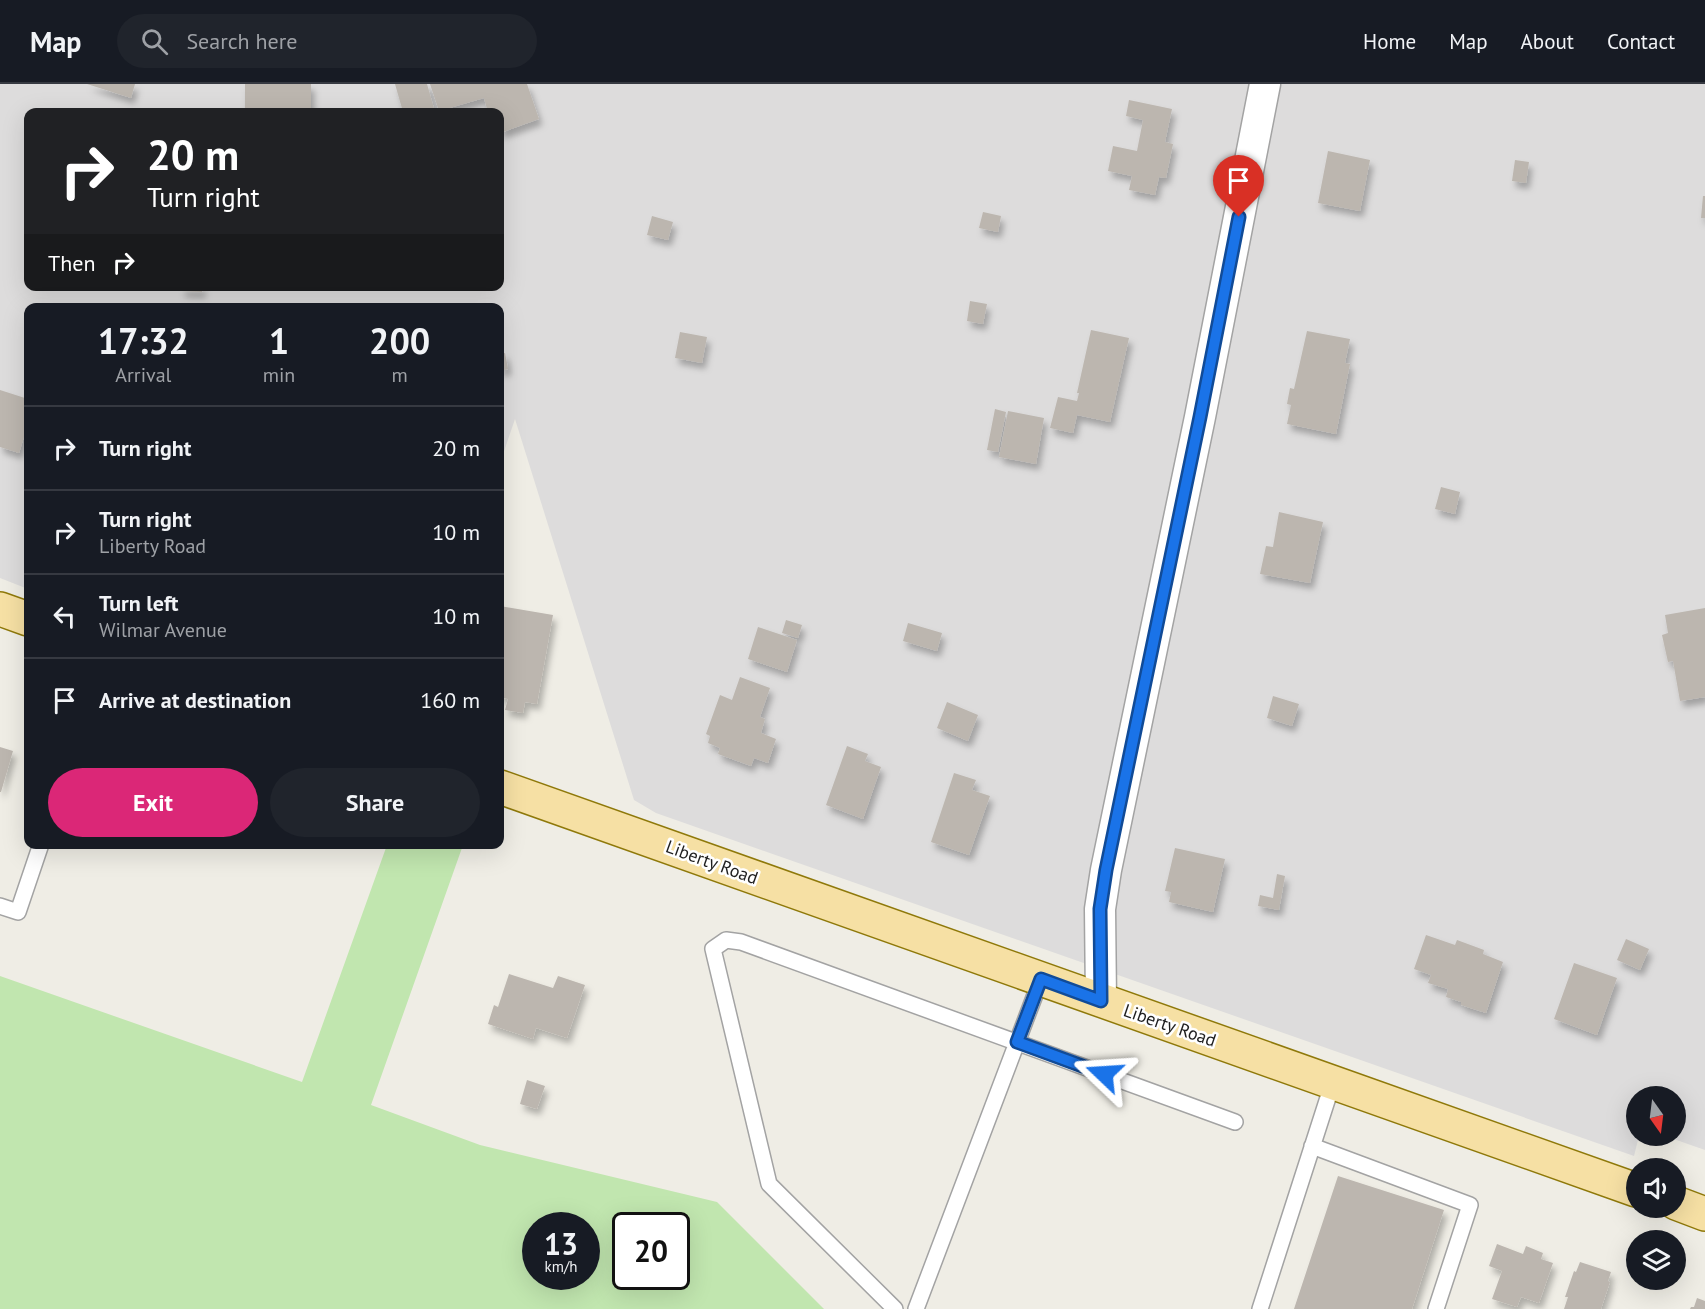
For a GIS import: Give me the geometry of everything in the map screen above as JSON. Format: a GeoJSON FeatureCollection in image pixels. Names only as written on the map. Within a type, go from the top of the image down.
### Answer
{"type":"FeatureCollection","features":[{"type":"Feature","properties":{"kind":"main road"},"geometry":{"type":"LineString","coordinates":[[0,609],[24,618]]}},
{"type":"Feature","properties":{"kind":"main road","name":"Liberty Road"},"geometry":{"type":"LineString","coordinates":[[504,788],[1626,1186]]}},
{"type":"Feature","properties":{"kind":"main road"},"geometry":{"type":"LineString","coordinates":[[1686,1207],[1705,1214]]}},
{"type":"Feature","properties":{"kind":"street"},"geometry":{"type":"LineString","coordinates":[[1101,1001],[1100,909],[1106,870],[1200,417],[1265,84]]}},
{"type":"Feature","properties":{"kind":"lane"},"geometry":{"type":"LineString","coordinates":[[0,906],[18,912],[39,849]]}},
{"type":"Feature","properties":{"kind":"lane"},"geometry":{"type":"LineString","coordinates":[[895,1309],[769,1184],[713,949],[726,940],[741,942],[1235,1122]]}},
{"type":"Feature","properties":{"kind":"lane"},"geometry":{"type":"LineString","coordinates":[[916,1309],[1041,979]]}},
{"type":"Feature","properties":{"kind":"lane"},"geometry":{"type":"LineString","coordinates":[[1260,1309],[1333,1082]]}},
{"type":"Feature","properties":{"kind":"lane"},"geometry":{"type":"LineString","coordinates":[[1312,1146],[1470,1205],[1436,1309]]}},
{"type":"Feature","properties":{"kind":"shaded area"},"geometry":{"type":"Polygon","coordinates":[[[0,84],[1705,84],[1705,1150],[1686,1143],[1686,1086],[1626,1086],[1626,1146],[1636,1146],[1634,1156],[656,813],[634,800],[515,419],[504,451],[504,303],[24,303],[24,587],[0,578],[0,84]]]}},
{"type":"Feature","properties":{"kind":"green space"},"geometry":{"type":"Polygon","coordinates":[[[386,849],[462,849],[371,1105],[480,1145],[717,1202],[824,1309],[0,1309],[0,976],[302,1082],[386,849]]]}},
{"type":"Feature","properties":{"kind":"building"},"geometry":{"type":"Polygon","coordinates":[[[87,84],[135,84],[131,98],[87,84]]]}},
{"type":"Feature","properties":{"kind":"building"},"geometry":{"type":"Polygon","coordinates":[[[245,84],[311,84],[311,108],[245,108],[245,84]]]}},
{"type":"Feature","properties":{"kind":"building"},"geometry":{"type":"Polygon","coordinates":[[[395,84],[427,84],[434,108],[402,108],[395,84]]]}},
{"type":"Feature","properties":{"kind":"building"},"geometry":{"type":"Polygon","coordinates":[[[430,84],[527,84],[539,119],[504,132],[504,108],[487,108],[484,98],[449,108],[438,108],[430,84]]]}},
{"type":"Feature","properties":{"kind":"building"},"geometry":{"type":"Polygon","coordinates":[[[1129,100],[1172,109],[1165,142],[1173,144],[1166,178],[1159,177],[1155,195],[1129,190],[1132,176],[1108,171],[1113,146],[1137,151],[1143,120],[1126,116],[1129,100]]]}},
{"type":"Feature","properties":{"kind":"building"},"geometry":{"type":"Polygon","coordinates":[[[1328,151],[1370,160],[1360,211],[1318,203],[1328,151]]]}},
{"type":"Feature","properties":{"kind":"building"},"geometry":{"type":"Polygon","coordinates":[[[1515,160],[1529,162],[1526,183],[1512,181],[1515,160]]]}},
{"type":"Feature","properties":{"kind":"building"},"geometry":{"type":"Polygon","coordinates":[[[1703,196],[1705,196],[1705,218],[1701,218],[1703,196]]]}},
{"type":"Feature","properties":{"kind":"building"},"geometry":{"type":"Polygon","coordinates":[[[983,212],[1001,216],[998,232],[979,228],[983,212]]]}},
{"type":"Feature","properties":{"kind":"building"},"geometry":{"type":"Polygon","coordinates":[[[652,216],[673,222],[668,240],[647,235],[652,216]]]}},
{"type":"Feature","properties":{"kind":"building"},"geometry":{"type":"Polygon","coordinates":[[[970,301],[987,304],[983,324],[967,321],[970,301]]]}},
{"type":"Feature","properties":{"kind":"building"},"geometry":{"type":"Polygon","coordinates":[[[1091,330],[1129,338],[1110,422],[1077,415],[1073,433],[1050,428],[1058,397],[1077,401],[1091,330]]]}},
{"type":"Feature","properties":{"kind":"building"},"geometry":{"type":"Polygon","coordinates":[[[1307,331],[1350,339],[1345,363],[1350,364],[1336,434],[1287,424],[1291,405],[1287,404],[1290,388],[1294,389],[1307,331]]]}},
{"type":"Feature","properties":{"kind":"building"},"geometry":{"type":"Polygon","coordinates":[[[680,332],[707,337],[702,363],[675,358],[680,332]]]}},
{"type":"Feature","properties":{"kind":"building"},"geometry":{"type":"Polygon","coordinates":[[[504,353],[508,369],[504,370],[504,353]]]}},
{"type":"Feature","properties":{"kind":"building"},"geometry":{"type":"Polygon","coordinates":[[[0,390],[24,398],[24,437],[19,453],[0,447],[0,390]]]}},
{"type":"Feature","properties":{"kind":"building"},"geometry":{"type":"Polygon","coordinates":[[[995,409],[1006,412],[998,452],[987,450],[995,409]]]}},
{"type":"Feature","properties":{"kind":"building"},"geometry":{"type":"Polygon","coordinates":[[[1008,411],[1044,418],[1036,464],[999,457],[1008,411]]]}},
{"type":"Feature","properties":{"kind":"building"},"geometry":{"type":"Polygon","coordinates":[[[1441,487],[1460,492],[1455,514],[1435,509],[1441,487]]]}},
{"type":"Feature","properties":{"kind":"building"},"geometry":{"type":"Polygon","coordinates":[[[1279,512],[1323,522],[1310,583],[1260,574],[1266,546],[1273,547],[1279,512]]]}},
{"type":"Feature","properties":{"kind":"building"},"geometry":{"type":"Polygon","coordinates":[[[504,607],[553,615],[537,704],[525,702],[523,713],[505,710],[508,699],[504,698],[504,607]]]}},
{"type":"Feature","properties":{"kind":"building"},"geometry":{"type":"Polygon","coordinates":[[[1705,608],[1705,697],[1680,701],[1673,661],[1668,662],[1662,635],[1668,633],[1665,615],[1705,608]]]}},
{"type":"Feature","properties":{"kind":"building"},"geometry":{"type":"Polygon","coordinates":[[[786,620],[802,625],[798,638],[782,633],[786,620]]]}},
{"type":"Feature","properties":{"kind":"building"},"geometry":{"type":"Polygon","coordinates":[[[908,623],[942,633],[937,651],[903,641],[908,623]]]}},
{"type":"Feature","properties":{"kind":"building"},"geometry":{"type":"Polygon","coordinates":[[[758,627],[797,640],[787,672],[748,659],[758,627]]]}},
{"type":"Feature","properties":{"kind":"building"},"geometry":{"type":"Polygon","coordinates":[[[740,677],[770,688],[760,717],[765,719],[761,733],[776,739],[768,763],[754,758],[751,766],[718,754],[720,748],[708,743],[710,736],[706,734],[720,695],[732,700],[740,677]]]}},
{"type":"Feature","properties":{"kind":"building"},"geometry":{"type":"Polygon","coordinates":[[[1273,696],[1299,704],[1292,726],[1267,718],[1273,696]]]}},
{"type":"Feature","properties":{"kind":"building"},"geometry":{"type":"Polygon","coordinates":[[[947,702],[978,715],[968,741],[937,728],[947,702]]]}},
{"type":"Feature","properties":{"kind":"building"},"geometry":{"type":"Polygon","coordinates":[[[847,746],[868,754],[865,761],[881,767],[863,819],[826,805],[847,746]]]}},
{"type":"Feature","properties":{"kind":"building"},"geometry":{"type":"Polygon","coordinates":[[[0,747],[13,751],[1,792],[0,792],[0,747]]]}},
{"type":"Feature","properties":{"kind":"building"},"geometry":{"type":"Polygon","coordinates":[[[954,773],[976,780],[972,790],[990,796],[969,855],[931,842],[954,773]]]}},
{"type":"Feature","properties":{"kind":"building"},"geometry":{"type":"Polygon","coordinates":[[[1175,848],[1225,859],[1213,912],[1169,902],[1171,892],[1165,891],[1175,848]]]}},
{"type":"Feature","properties":{"kind":"building"},"geometry":{"type":"Polygon","coordinates":[[[1277,874],[1285,876],[1279,910],[1258,906],[1260,895],[1273,898],[1277,874]]]}},
{"type":"Feature","properties":{"kind":"building"},"geometry":{"type":"Polygon","coordinates":[[[1426,935],[1455,945],[1457,940],[1484,950],[1483,954],[1503,962],[1486,1013],[1461,1005],[1461,1002],[1446,997],[1448,989],[1428,983],[1431,975],[1414,969],[1426,935]]]}},
{"type":"Feature","properties":{"kind":"building"},"geometry":{"type":"Polygon","coordinates":[[[1626,939],[1649,949],[1640,970],[1617,960],[1626,939]]]}},
{"type":"Feature","properties":{"kind":"building"},"geometry":{"type":"Polygon","coordinates":[[[1574,963],[1617,978],[1597,1035],[1554,1019],[1574,963]]]}},
{"type":"Feature","properties":{"kind":"building"},"geometry":{"type":"Polygon","coordinates":[[[509,974],[553,988],[558,976],[585,985],[567,1038],[536,1028],[533,1039],[488,1024],[494,1005],[498,1007],[509,974]]]}},
{"type":"Feature","properties":{"kind":"building"},"geometry":{"type":"Polygon","coordinates":[[[527,1080],[545,1086],[537,1109],[520,1104],[527,1080]]]}},
{"type":"Feature","properties":{"kind":"building"},"geometry":{"type":"Polygon","coordinates":[[[1338,1176],[1444,1210],[1412,1309],[1294,1309],[1338,1176]]]}},
{"type":"Feature","properties":{"kind":"building"},"geometry":{"type":"Polygon","coordinates":[[[1497,1244],[1523,1254],[1526,1246],[1543,1253],[1541,1259],[1553,1263],[1539,1303],[1521,1297],[1517,1307],[1492,1299],[1502,1271],[1489,1266],[1497,1244]]]}},
{"type":"Feature","properties":{"kind":"building"},"geometry":{"type":"Polygon","coordinates":[[[1580,1262],[1611,1272],[1601,1309],[1564,1309],[1568,1297],[1565,1297],[1574,1271],[1576,1272],[1580,1262]]]}},
{"type":"Feature","properties":{"kind":"building"},"geometry":{"type":"Polygon","coordinates":[[[1697,1298],[1705,1301],[1705,1309],[1690,1309],[1694,1307],[1697,1298]]]}},
{"type":"Feature","properties":{"kind":"route"},"geometry":{"type":"LineString","coordinates":[[1104,1074],[1017,1042],[1041,979],[1101,1001],[1100,909],[1106,870],[1239,217]]}}]}
